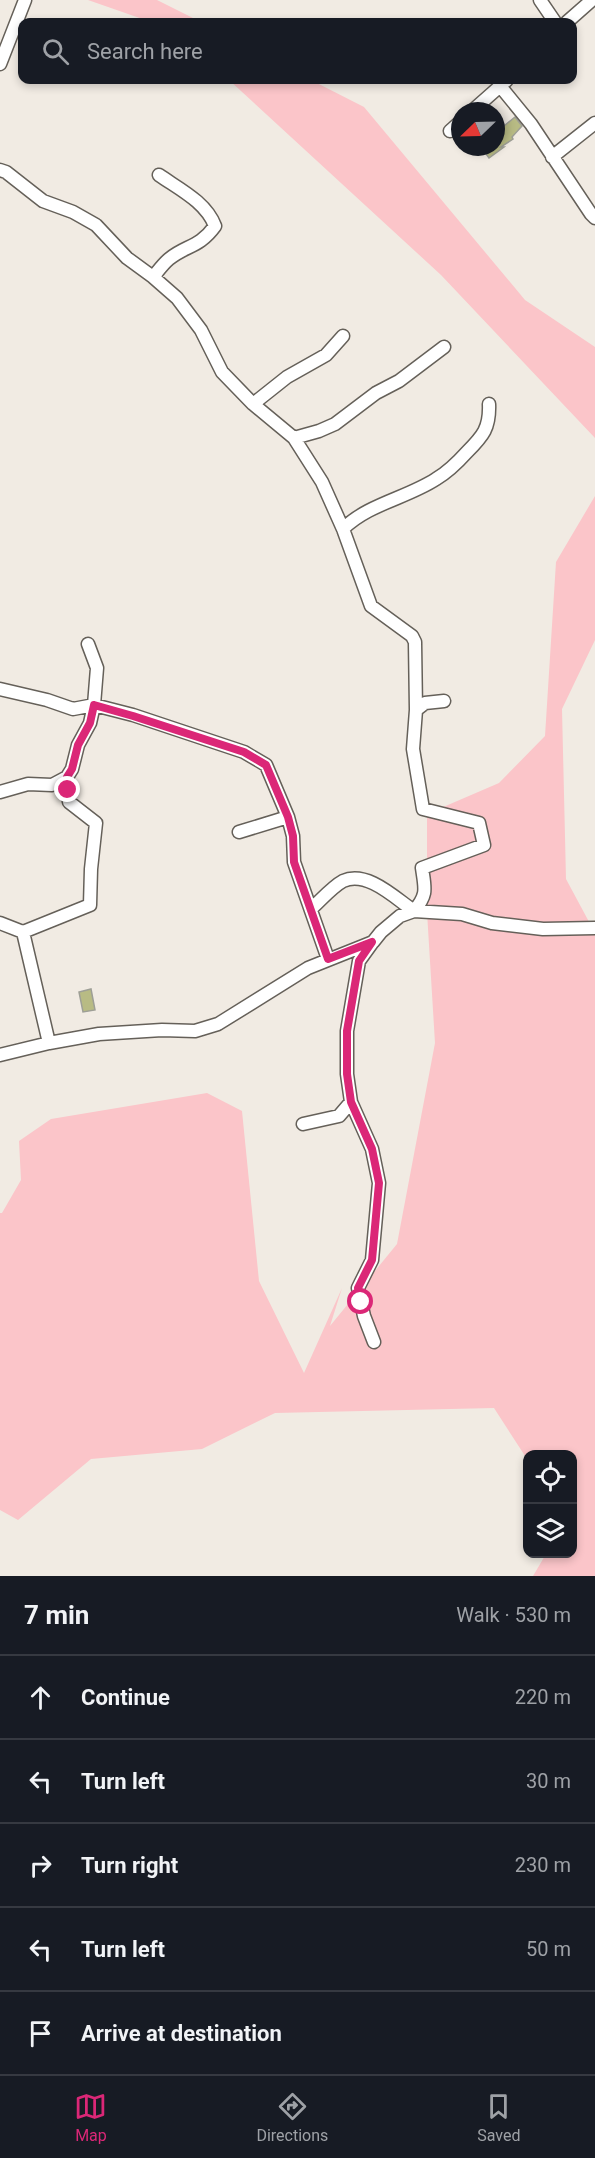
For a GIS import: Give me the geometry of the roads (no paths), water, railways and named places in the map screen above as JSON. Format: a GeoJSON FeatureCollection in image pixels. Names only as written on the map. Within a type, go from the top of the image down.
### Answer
{"type":"FeatureCollection","features":[{"type":"Feature","properties":{"kind":"street"},"geometry":{"type":"LineString","coordinates":[[0,64],[25,0]]}},
{"type":"Feature","properties":{"kind":"street"},"geometry":{"type":"LineString","coordinates":[[540,0],[552,18]]}},
{"type":"Feature","properties":{"kind":"street"},"geometry":{"type":"LineString","coordinates":[[572,18],[592,0]]}},
{"type":"Feature","properties":{"kind":"street"},"geometry":{"type":"LineString","coordinates":[[482,102],[502,84]]}},
{"type":"Feature","properties":{"kind":"street"},"geometry":{"type":"LineString","coordinates":[[504,84],[594,214]]}},
{"type":"Feature","properties":{"kind":"street"},"geometry":{"type":"LineString","coordinates":[[552,156],[595,123]]}},
{"type":"Feature","properties":{"kind":"street"},"geometry":{"type":"LineString","coordinates":[[0,170],[6,172],[43,201],[73,212],[96,225],[127,258],[177,298],[201,330],[222,372],[253,404],[294,438],[322,482],[343,529],[371,606],[412,636],[415,642],[416,710],[412,749],[423,809],[479,823],[484,845],[422,868],[425,893],[423,900],[414,911]]}},
{"type":"Feature","properties":{"kind":"street"},"geometry":{"type":"LineString","coordinates":[[153,277],[169,258],[192,247],[207,236],[215,226],[210,213],[191,196],[159,175]]}},
{"type":"Feature","properties":{"kind":"street"},"geometry":{"type":"LineString","coordinates":[[253,404],[287,377],[326,355],[343,336]]}},
{"type":"Feature","properties":{"kind":"street"},"geometry":{"type":"LineString","coordinates":[[294,438],[319,432],[335,424],[376,393],[399,381],[444,347]]}},
{"type":"Feature","properties":{"kind":"street"},"geometry":{"type":"LineString","coordinates":[[343,529],[358,516],[419,488],[452,468],[483,436],[490,418],[489,404]]}},
{"type":"Feature","properties":{"kind":"street"},"geometry":{"type":"LineString","coordinates":[[0,792],[28,784],[52,785],[67,777],[72,769],[78,745],[90,723],[94,705],[97,668],[88,644]]}},
{"type":"Feature","properties":{"kind":"street"},"geometry":{"type":"LineString","coordinates":[[0,689],[47,700],[73,709],[94,705],[133,716],[244,752],[266,765],[288,817],[293,836],[294,862],[328,959]]}},
{"type":"Feature","properties":{"kind":"street"},"geometry":{"type":"LineString","coordinates":[[416,710],[425,703],[444,700]]}},
{"type":"Feature","properties":{"kind":"street"},"geometry":{"type":"LineString","coordinates":[[0,923],[23,932],[90,904],[96,823],[69,802],[67,777]]}},
{"type":"Feature","properties":{"kind":"street"},"geometry":{"type":"LineString","coordinates":[[239,832],[288,817]]}},
{"type":"Feature","properties":{"kind":"street"},"geometry":{"type":"LineString","coordinates":[[311,909],[343,881],[360,878],[375,885],[414,911]]}},
{"type":"Feature","properties":{"kind":"street"},"geometry":{"type":"LineString","coordinates":[[374,1342],[364,1316],[358,1288],[372,1260],[379,1183],[372,1149],[351,1102],[347,1074],[347,1031],[359,961],[372,942],[400,916],[414,911],[462,914],[492,923],[543,929],[595,928]]}},
{"type":"Feature","properties":{"kind":"street"},"geometry":{"type":"LineString","coordinates":[[23,932],[49,1043]]}},
{"type":"Feature","properties":{"kind":"street"},"geometry":{"type":"LineString","coordinates":[[0,1055],[99,1034],[162,1030],[195,1031],[218,1024],[308,968],[372,942]]}},
{"type":"Feature","properties":{"kind":"street"},"geometry":{"type":"LineString","coordinates":[[303,1124],[339,1116],[351,1102]]}}]}
